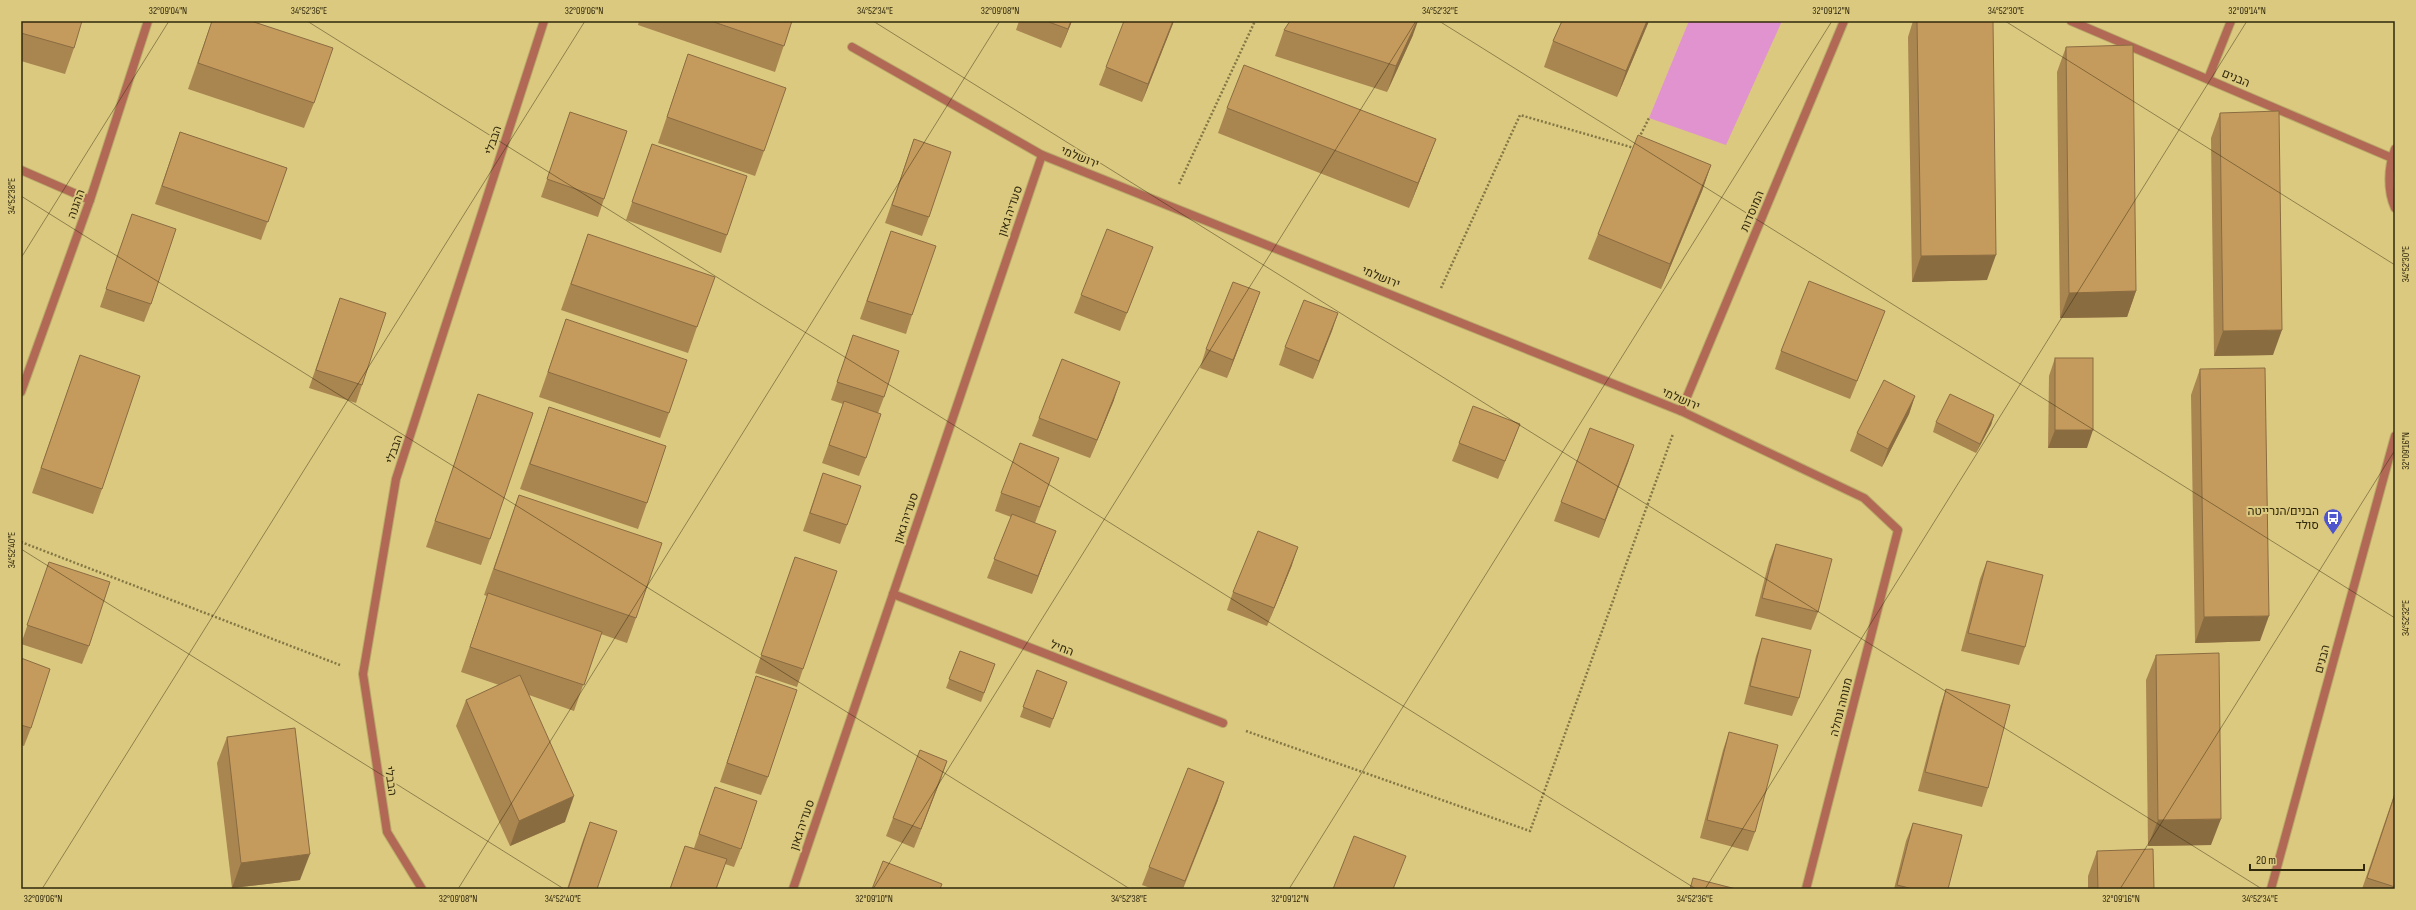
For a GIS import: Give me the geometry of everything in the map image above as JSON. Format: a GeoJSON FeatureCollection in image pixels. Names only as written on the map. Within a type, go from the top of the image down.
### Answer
{"type":"FeatureCollection","features":[{"type":"Feature","properties":{"kind":"street","name":"ההגנה"},"geometry":{"type":"LineString","coordinates":[[21,392],[90,200],[148,21]]}},
{"type":"Feature","properties":{"kind":"street","name":"הבבלי"},"geometry":{"type":"LineString","coordinates":[[422,889],[387,832],[363,674],[396,479],[544,21]]}},
{"type":"Feature","properties":{"kind":"street","name":"המוסדות"},"geometry":{"type":"LineString","coordinates":[[1681,411],[1844,21]]}},
{"type":"Feature","properties":{"kind":"street","name":"הבנים"},"geometry":{"type":"LineString","coordinates":[[2071,21],[2392,158]]}},
{"type":"Feature","properties":{"kind":"street"},"geometry":{"type":"LineString","coordinates":[[2208,79],[2230,21]]}},
{"type":"Feature","properties":{"kind":"street","name":"ירושלמי"},"geometry":{"type":"LineString","coordinates":[[852,47],[1042,155],[1681,411],[1864,498],[1898,530]]}},
{"type":"Feature","properties":{"kind":"street"},"geometry":{"type":"LineString","coordinates":[[2395,150],[2392,158],[2389,182],[2395,208]]}},
{"type":"Feature","properties":{"kind":"street","name":"סעדיה גאון"},"geometry":{"type":"LineString","coordinates":[[793,889],[1042,155]]}},
{"type":"Feature","properties":{"kind":"street"},"geometry":{"type":"LineString","coordinates":[[21,170],[90,200]]}},
{"type":"Feature","properties":{"kind":"street","name":"הבנים"},"geometry":{"type":"LineString","coordinates":[[2271,889],[2395,436]]}},
{"type":"Feature","properties":{"kind":"street","name":"מנוחה ונחלה"},"geometry":{"type":"LineString","coordinates":[[1806,889],[1898,530]]}},
{"type":"Feature","properties":{"kind":"street","name":"החיל"},"geometry":{"type":"LineString","coordinates":[[893,594],[1223,723]]}},
{"type":"Feature","properties":{"kind":"path"},"geometry":{"type":"LineString","coordinates":[[1169,206],[1255,21]]}},
{"type":"Feature","properties":{"kind":"path"},"geometry":{"type":"LineString","coordinates":[[1431,310],[1520,115],[1634,148],[1649,118]]}},
{"type":"Feature","properties":{"kind":"path"},"geometry":{"type":"LineString","coordinates":[[1223,723],[1530,831],[1681,411]]}},
{"type":"Feature","properties":{"kind":"path"},"geometry":{"type":"LineString","coordinates":[[21,542],[363,674]]}},
{"type":"Feature","properties":{"kind":"shaded area"},"geometry":{"type":"Polygon","coordinates":[[[1689,21],[1782,21],[1726,145],[1649,118],[1689,21]]]}},
{"type":"Feature","properties":{"kind":"building"},"geometry":{"type":"Polygon","coordinates":[[[21,21],[82,21],[74,48],[21,33],[21,21]]]}},
{"type":"Feature","properties":{"kind":"building"},"geometry":{"type":"Polygon","coordinates":[[[212,21],[251,21],[333,48],[314,103],[198,63],[212,21]]]}},
{"type":"Feature","properties":{"kind":"building"},"geometry":{"type":"Polygon","coordinates":[[[711,21],[792,21],[784,46],[711,21]]]}},
{"type":"Feature","properties":{"kind":"building"},"geometry":{"type":"Polygon","coordinates":[[[1046,21],[1071,21],[1068,29],[1046,21]]]}},
{"type":"Feature","properties":{"kind":"building"},"geometry":{"type":"Polygon","coordinates":[[[1124,21],[1173,21],[1148,84],[1106,67],[1124,21]]]}},
{"type":"Feature","properties":{"kind":"building"},"geometry":{"type":"Polygon","coordinates":[[[1290,21],[1417,21],[1396,66],[1284,30],[1290,21]]]}},
{"type":"Feature","properties":{"kind":"building"},"geometry":{"type":"Polygon","coordinates":[[[1562,21],[1647,21],[1626,71],[1553,41],[1562,21]]]}},
{"type":"Feature","properties":{"kind":"building"},"geometry":{"type":"Polygon","coordinates":[[[1917,21],[1993,21],[1996,255],[1921,256],[1917,21]]]}},
{"type":"Feature","properties":{"kind":"building"},"geometry":{"type":"Polygon","coordinates":[[[2133,45],[2136,291],[2069,293],[2066,47],[2133,45]]]}},
{"type":"Feature","properties":{"kind":"building"},"geometry":{"type":"Polygon","coordinates":[[[688,54],[786,88],[764,151],[667,117],[688,54]]]}},
{"type":"Feature","properties":{"kind":"building"},"geometry":{"type":"Polygon","coordinates":[[[1244,65],[1436,139],[1418,183],[1227,108],[1244,65]]]}},
{"type":"Feature","properties":{"kind":"building"},"geometry":{"type":"Polygon","coordinates":[[[2279,111],[2282,330],[2223,331],[2220,113],[2279,111]]]}},
{"type":"Feature","properties":{"kind":"building"},"geometry":{"type":"Polygon","coordinates":[[[570,112],[627,131],[604,199],[547,179],[570,112]]]}},
{"type":"Feature","properties":{"kind":"building"},"geometry":{"type":"Polygon","coordinates":[[[180,132],[287,168],[268,222],[162,186],[180,132]]]}},
{"type":"Feature","properties":{"kind":"building"},"geometry":{"type":"Polygon","coordinates":[[[1638,135],[1711,165],[1670,264],[1598,234],[1638,135]]]}},
{"type":"Feature","properties":{"kind":"building"},"geometry":{"type":"Polygon","coordinates":[[[914,139],[951,152],[929,217],[892,205],[914,139]]]}},
{"type":"Feature","properties":{"kind":"building"},"geometry":{"type":"Polygon","coordinates":[[[652,144],[747,176],[727,235],[632,202],[652,144]]]}},
{"type":"Feature","properties":{"kind":"building"},"geometry":{"type":"Polygon","coordinates":[[[132,214],[176,229],[151,304],[106,289],[132,214]]]}},
{"type":"Feature","properties":{"kind":"building"},"geometry":{"type":"Polygon","coordinates":[[[1107,229],[1153,247],[1127,313],[1081,295],[1107,229]]]}},
{"type":"Feature","properties":{"kind":"building"},"geometry":{"type":"Polygon","coordinates":[[[891,231],[936,246],[912,315],[867,301],[891,231]]]}},
{"type":"Feature","properties":{"kind":"building"},"geometry":{"type":"Polygon","coordinates":[[[588,234],[715,277],[697,327],[571,284],[588,234]]]}},
{"type":"Feature","properties":{"kind":"building"},"geometry":{"type":"Polygon","coordinates":[[[1809,281],[1885,311],[1857,381],[1781,351],[1809,281]]]}},
{"type":"Feature","properties":{"kind":"building"},"geometry":{"type":"Polygon","coordinates":[[[1233,282],[1260,292],[1233,360],[1206,349],[1233,282]]]}},
{"type":"Feature","properties":{"kind":"building"},"geometry":{"type":"Polygon","coordinates":[[[340,298],[386,313],[362,385],[316,370],[340,298]]]}},
{"type":"Feature","properties":{"kind":"building"},"geometry":{"type":"Polygon","coordinates":[[[1304,300],[1338,313],[1319,361],[1285,347],[1304,300]]]}},
{"type":"Feature","properties":{"kind":"building"},"geometry":{"type":"Polygon","coordinates":[[[566,319],[687,360],[669,413],[548,372],[566,319]]]}},
{"type":"Feature","properties":{"kind":"building"},"geometry":{"type":"Polygon","coordinates":[[[853,335],[899,351],[884,397],[837,382],[853,335]]]}},
{"type":"Feature","properties":{"kind":"building"},"geometry":{"type":"Polygon","coordinates":[[[80,355],[140,376],[102,489],[41,468],[80,355]]]}},
{"type":"Feature","properties":{"kind":"building"},"geometry":{"type":"Polygon","coordinates":[[[2055,358],[2093,358],[2093,430],[2055,430],[2055,358]]]}},
{"type":"Feature","properties":{"kind":"building"},"geometry":{"type":"Polygon","coordinates":[[[1062,359],[1120,382],[1097,440],[1039,418],[1062,359]]]}},
{"type":"Feature","properties":{"kind":"building"},"geometry":{"type":"Polygon","coordinates":[[[2265,368],[2269,616],[2204,617],[2200,369],[2265,368]]]}},
{"type":"Feature","properties":{"kind":"building"},"geometry":{"type":"Polygon","coordinates":[[[1884,380],[1915,396],[1888,449],[1857,433],[1884,380]]]}},
{"type":"Feature","properties":{"kind":"building"},"geometry":{"type":"Polygon","coordinates":[[[478,394],[533,413],[490,539],[435,521],[478,394]]]}},
{"type":"Feature","properties":{"kind":"building"},"geometry":{"type":"Polygon","coordinates":[[[1950,394],[1994,415],[1980,444],[1936,422],[1950,394]]]}},
{"type":"Feature","properties":{"kind":"building"},"geometry":{"type":"Polygon","coordinates":[[[844,401],[881,414],[866,458],[829,445],[844,401]]]}},
{"type":"Feature","properties":{"kind":"building"},"geometry":{"type":"Polygon","coordinates":[[[1473,406],[1520,424],[1505,461],[1459,443],[1473,406]]]}},
{"type":"Feature","properties":{"kind":"building"},"geometry":{"type":"Polygon","coordinates":[[[549,407],[666,446],[647,503],[530,464],[549,407]]]}},
{"type":"Feature","properties":{"kind":"building"},"geometry":{"type":"Polygon","coordinates":[[[1590,428],[1634,445],[1605,520],[1561,502],[1590,428]]]}},
{"type":"Feature","properties":{"kind":"building"},"geometry":{"type":"Polygon","coordinates":[[[1020,443],[1059,458],[1040,507],[1001,493],[1020,443]]]}},
{"type":"Feature","properties":{"kind":"building"},"geometry":{"type":"Polygon","coordinates":[[[823,473],[861,486],[847,525],[810,513],[823,473]]]}},
{"type":"Feature","properties":{"kind":"building"},"geometry":{"type":"Polygon","coordinates":[[[519,495],[662,543],[636,618],[494,569],[519,495]]]}},
{"type":"Feature","properties":{"kind":"building"},"geometry":{"type":"Polygon","coordinates":[[[1012,514],[1056,531],[1038,576],[994,559],[1012,514]]]}},
{"type":"Feature","properties":{"kind":"building"},"geometry":{"type":"Polygon","coordinates":[[[1258,531],[1298,547],[1274,608],[1233,592],[1258,531]]]}},
{"type":"Feature","properties":{"kind":"building"},"geometry":{"type":"Polygon","coordinates":[[[1776,544],[1832,559],[1818,612],[1762,598],[1776,544]]]}},
{"type":"Feature","properties":{"kind":"building"},"geometry":{"type":"Polygon","coordinates":[[[795,557],[837,571],[803,669],[761,655],[795,557]]]}},
{"type":"Feature","properties":{"kind":"building"},"geometry":{"type":"Polygon","coordinates":[[[1987,561],[2043,575],[2025,647],[1968,633],[1987,561]]]}},
{"type":"Feature","properties":{"kind":"building"},"geometry":{"type":"Polygon","coordinates":[[[49,562],[110,582],[89,646],[27,625],[49,562]]]}},
{"type":"Feature","properties":{"kind":"building"},"geometry":{"type":"Polygon","coordinates":[[[488,593],[602,632],[584,685],[470,647],[488,593]]]}},
{"type":"Feature","properties":{"kind":"building"},"geometry":{"type":"Polygon","coordinates":[[[1762,638],[1811,650],[1799,698],[1750,686],[1762,638]]]}},
{"type":"Feature","properties":{"kind":"building"},"geometry":{"type":"Polygon","coordinates":[[[960,651],[995,664],[984,693],[949,679],[960,651]]]}},
{"type":"Feature","properties":{"kind":"building"},"geometry":{"type":"Polygon","coordinates":[[[2219,653],[2221,819],[2158,820],[2156,655],[2219,653]]]}},
{"type":"Feature","properties":{"kind":"building"},"geometry":{"type":"Polygon","coordinates":[[[21,658],[50,669],[31,728],[21,725],[21,658]]]}},
{"type":"Feature","properties":{"kind":"building"},"geometry":{"type":"Polygon","coordinates":[[[1037,670],[1067,682],[1053,719],[1023,707],[1037,670]]]}},
{"type":"Feature","properties":{"kind":"building"},"geometry":{"type":"Polygon","coordinates":[[[520,675],[574,796],[519,821],[466,700],[520,675]]]}},
{"type":"Feature","properties":{"kind":"building"},"geometry":{"type":"Polygon","coordinates":[[[756,676],[797,690],[768,777],[727,763],[756,676]]]}},
{"type":"Feature","properties":{"kind":"building"},"geometry":{"type":"Polygon","coordinates":[[[1946,689],[2010,705],[1988,788],[1925,772],[1946,689]]]}},
{"type":"Feature","properties":{"kind":"building"},"geometry":{"type":"Polygon","coordinates":[[[295,728],[310,854],[241,863],[227,737],[295,728]]]}},
{"type":"Feature","properties":{"kind":"building"},"geometry":{"type":"Polygon","coordinates":[[[1729,732],[1778,745],[1755,832],[1707,820],[1729,732]]]}},
{"type":"Feature","properties":{"kind":"building"},"geometry":{"type":"Polygon","coordinates":[[[920,750],[947,761],[921,829],[893,818],[920,750]]]}},
{"type":"Feature","properties":{"kind":"building"},"geometry":{"type":"Polygon","coordinates":[[[1188,768],[1224,782],[1185,881],[1149,867],[1188,768]]]}},
{"type":"Feature","properties":{"kind":"building"},"geometry":{"type":"Polygon","coordinates":[[[715,787],[757,801],[741,849],[699,834],[715,787]]]}},
{"type":"Feature","properties":{"kind":"building"},"geometry":{"type":"Polygon","coordinates":[[[2395,794],[2395,887],[2367,878],[2395,794]]]}},
{"type":"Feature","properties":{"kind":"building"},"geometry":{"type":"Polygon","coordinates":[[[590,822],[617,831],[597,889],[568,889],[590,822]]]}},
{"type":"Feature","properties":{"kind":"building"},"geometry":{"type":"Polygon","coordinates":[[[1913,823],[1962,835],[1948,889],[1913,889],[1897,885],[1913,823]]]}},
{"type":"Feature","properties":{"kind":"building"},"geometry":{"type":"Polygon","coordinates":[[[1354,836],[1406,856],[1393,889],[1333,889],[1354,836]]]}},
{"type":"Feature","properties":{"kind":"building"},"geometry":{"type":"Polygon","coordinates":[[[685,846],[727,859],[716,889],[670,889],[685,846]]]}},
{"type":"Feature","properties":{"kind":"building"},"geometry":{"type":"Polygon","coordinates":[[[2153,849],[2154,889],[2098,889],[2097,851],[2153,849]]]}},
{"type":"Feature","properties":{"kind":"building"},"geometry":{"type":"Polygon","coordinates":[[[883,861],[942,884],[940,889],[872,889],[883,861]]]}},
{"type":"Feature","properties":{"kind":"building"},"geometry":{"type":"Polygon","coordinates":[[[1693,878],[1736,889],[1690,889],[1693,878]]]}},
{"type":"Feature","properties":{"kind":"place","name":"הבנים/הנרייטה סולד"},"geometry":{"type":"Point","coordinates":[2333,535]}}]}
